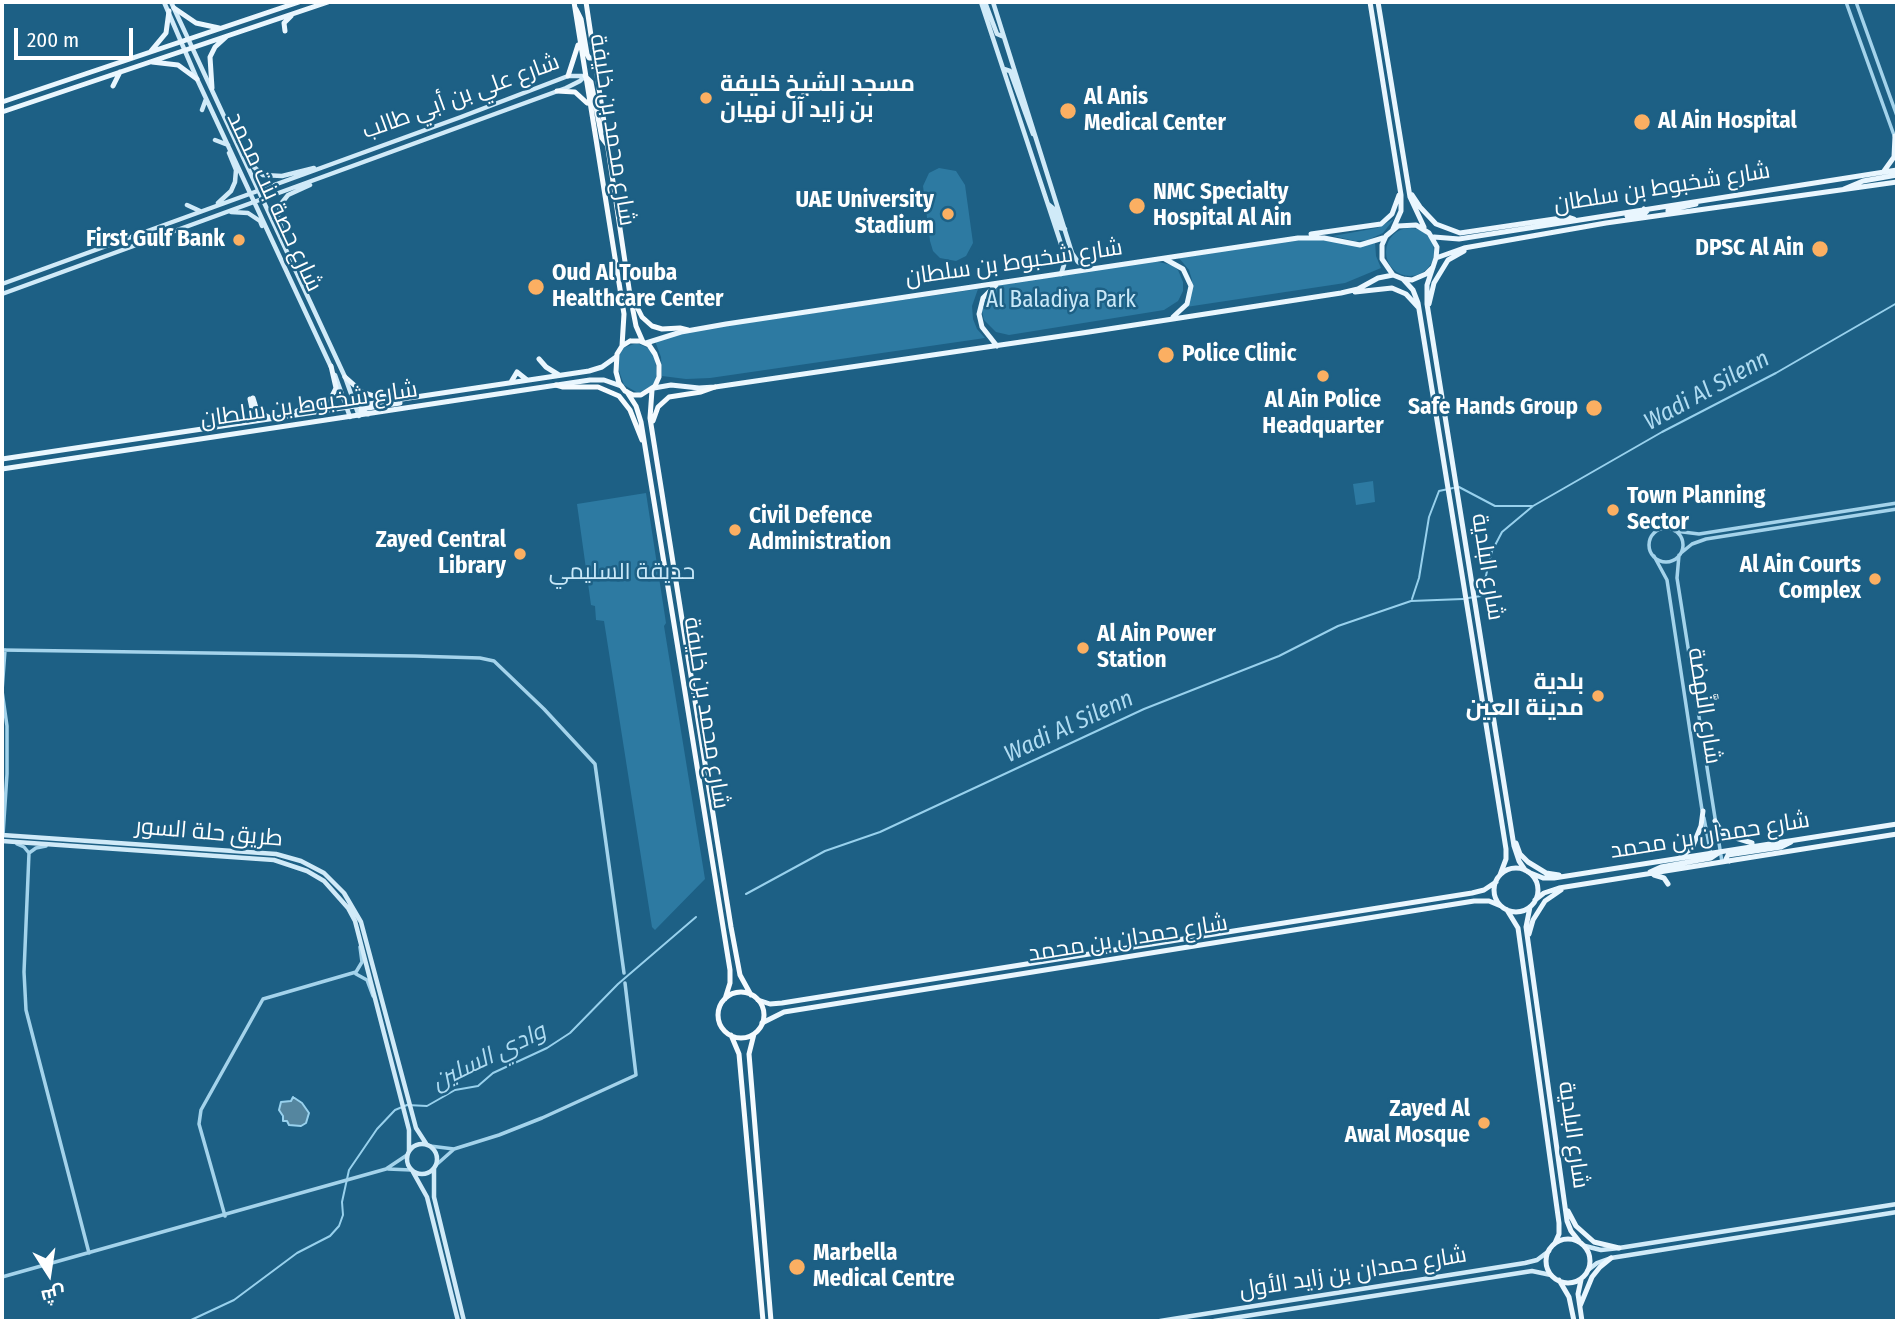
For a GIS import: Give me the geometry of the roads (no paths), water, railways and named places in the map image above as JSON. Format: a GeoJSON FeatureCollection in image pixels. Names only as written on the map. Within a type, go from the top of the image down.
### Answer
{"type":"FeatureCollection","features":[{"type":"Feature","properties":{"kind":"highway","name":"شارع محمد بن خليفة"},"geometry":{"type":"LineString","coordinates":[[586,2],[636,326],[645,343]]}},
{"type":"Feature","properties":{"kind":"highway","name":"شارع محمد بن خليفة"},"geometry":{"type":"LineString","coordinates":[[574,4],[624,314],[622,346]]}},
{"type":"Feature","properties":{"kind":"highway"},"geometry":{"type":"LineString","coordinates":[[574,4],[581,19],[587,56],[595,60],[585,76],[592,82],[602,138],[608,146]]}},
{"type":"Feature","properties":{"kind":"highway"},"geometry":{"type":"LineString","coordinates":[[568,76],[579,38]]}},
{"type":"Feature","properties":{"kind":"highway"},"geometry":{"type":"LineString","coordinates":[[557,91],[575,92],[590,106]]}},
{"type":"Feature","properties":{"kind":"highway"},"geometry":{"type":"LineString","coordinates":[[631,295],[649,325],[662,329],[688,330]]}},
{"type":"Feature","properties":{"kind":"highway"},"geometry":{"type":"LineString","coordinates":[[631,341],[645,343],[653,350],[659,365],[658,381],[653,389],[641,395],[627,392],[621,387],[616,372],[616,357],[622,346],[631,341]]}},
{"type":"Feature","properties":{"kind":"highway"},"geometry":{"type":"LineString","coordinates":[[556,385],[567,388],[598,387],[619,396],[630,410],[645,446]]}},
{"type":"Feature","properties":{"kind":"highway"},"geometry":{"type":"LineString","coordinates":[[652,431],[655,412],[664,400],[674,395],[701,392],[715,387]]}},
{"type":"Feature","properties":{"kind":"highway","name":"شارع محمد بن خليفة"},"geometry":{"type":"LineString","coordinates":[[653,389],[650,412],[652,431],[733,938],[740,975],[751,995]]}},
{"type":"Feature","properties":{"kind":"highway","name":"شارع محمد بن خليفة"},"geometry":{"type":"LineString","coordinates":[[627,392],[638,411],[645,446],[730,970],[730,983],[725,999]]}},
{"type":"Feature","properties":{"kind":"highway"},"geometry":{"type":"LineString","coordinates":[[754,1034],[740,1038],[723,1030],[718,1017],[725,999],[737,993],[751,995],[763,1009],[762,1023],[754,1034],[749,1054],[771,1321]]}},
{"type":"Feature","properties":{"kind":"highway"},"geometry":{"type":"LineString","coordinates":[[731,1035],[739,1054],[763,1321]]}},
{"type":"Feature","properties":{"kind":"main road","name":"شارع حصة بنت محمد"},"geometry":{"type":"LineString","coordinates":[[164,2],[171,7],[212,88],[345,377],[359,416]]}},
{"type":"Feature","properties":{"kind":"main road"},"geometry":{"type":"LineString","coordinates":[[2,102],[299,2]]}},
{"type":"Feature","properties":{"kind":"main road"},"geometry":{"type":"LineString","coordinates":[[2,112],[328,2]]}},
{"type":"Feature","properties":{"kind":"main road"},"geometry":{"type":"LineString","coordinates":[[983,2],[997,34],[1005,40]]}},
{"type":"Feature","properties":{"kind":"main road"},"geometry":{"type":"LineString","coordinates":[[983,2],[1064,253],[1064,265],[1060,274]]}},
{"type":"Feature","properties":{"kind":"main road"},"geometry":{"type":"LineString","coordinates":[[993,2],[1074,256],[1090,270]]}},
{"type":"Feature","properties":{"kind":"main road"},"geometry":{"type":"LineString","coordinates":[[1370,2],[1400,189],[1401,211],[1393,229],[1386,236],[1381,250],[1382,259],[1393,275],[1402,279],[1417,279],[1433,267],[1437,247],[1416,214],[1409,191],[1378,2]]}},
{"type":"Feature","properties":{"kind":"main road","name":"شارع حصة بنت محمد"},"geometry":{"type":"LineString","coordinates":[[171,7],[181,41],[197,79],[331,366],[350,417]]}},
{"type":"Feature","properties":{"kind":"main road"},"geometry":{"type":"LineString","coordinates":[[149,52],[166,33],[171,7],[196,23],[222,28]]}},
{"type":"Feature","properties":{"kind":"main road"},"geometry":{"type":"LineString","coordinates":[[267,22],[278,25],[284,31],[285,21],[295,13]]}},
{"type":"Feature","properties":{"kind":"main road"},"geometry":{"type":"LineString","coordinates":[[212,88],[209,65],[212,52],[229,35]]}},
{"type":"Feature","properties":{"kind":"main road"},"geometry":{"type":"LineString","coordinates":[[1000,59],[1005,40]]}},
{"type":"Feature","properties":{"kind":"main road"},"geometry":{"type":"LineString","coordinates":[[145,62],[178,65],[197,79]]}},
{"type":"Feature","properties":{"kind":"main road"},"geometry":{"type":"LineString","coordinates":[[1003,69],[1010,71],[1029,127],[1036,137]]}},
{"type":"Feature","properties":{"kind":"main road"},"geometry":{"type":"LineString","coordinates":[[113,86],[120,72]]}},
{"type":"Feature","properties":{"kind":"main road","name":"شارع علي بن أبي طالب"},"geometry":{"type":"LineString","coordinates":[[2,284],[568,76],[585,76]]}},
{"type":"Feature","properties":{"kind":"main road","name":"شارع علي بن أبي طالب"},"geometry":{"type":"LineString","coordinates":[[2,294],[557,91],[577,83],[585,76]]}},
{"type":"Feature","properties":{"kind":"main road"},"geometry":{"type":"LineString","coordinates":[[202,110],[206,99]]}},
{"type":"Feature","properties":{"kind":"main road"},"geometry":{"type":"LineString","coordinates":[[1883,172],[1894,157],[1895,136]]}},
{"type":"Feature","properties":{"kind":"main road"},"geometry":{"type":"LineString","coordinates":[[235,139],[244,148],[254,167],[264,175],[282,176],[305,168],[318,167]]}},
{"type":"Feature","properties":{"kind":"main road"},"geometry":{"type":"LineString","coordinates":[[215,140],[228,145],[236,170],[235,181],[227,196],[215,206]]}},
{"type":"Feature","properties":{"kind":"main road","name":"شارع شخبوط بن سلطان"},"geometry":{"type":"LineString","coordinates":[[1433,237],[1459,239],[1883,172],[1897,172]]}},
{"type":"Feature","properties":{"kind":"main road"},"geometry":{"type":"LineString","coordinates":[[1841,191],[1863,181],[1897,172]]}},
{"type":"Feature","properties":{"kind":"main road"},"geometry":{"type":"LineString","coordinates":[[287,249],[278,218],[280,205],[288,195],[320,178]]}},
{"type":"Feature","properties":{"kind":"main road","name":"شارع شخبوط بن سلطان"},"geometry":{"type":"LineString","coordinates":[[1436,258],[1458,249],[1573,229],[1897,182]]}},
{"type":"Feature","properties":{"kind":"main road"},"geometry":{"type":"LineString","coordinates":[[1882,185],[1897,188]]}},
{"type":"Feature","properties":{"kind":"main road"},"geometry":{"type":"LineString","coordinates":[[1298,238],[1384,222],[1394,211],[1400,189]]}},
{"type":"Feature","properties":{"kind":"main road"},"geometry":{"type":"LineString","coordinates":[[1409,191],[1432,220],[1455,232],[1464,233],[1568,217],[1577,219]]}},
{"type":"Feature","properties":{"kind":"main road"},"geometry":{"type":"LineString","coordinates":[[1668,214],[1668,210],[1715,198]]}},
{"type":"Feature","properties":{"kind":"main road"},"geometry":{"type":"LineString","coordinates":[[1048,203],[1054,209],[1060,228],[1065,229]]}},
{"type":"Feature","properties":{"kind":"main road"},"geometry":{"type":"LineString","coordinates":[[187,205],[201,211]]}},
{"type":"Feature","properties":{"kind":"main road"},"geometry":{"type":"LineString","coordinates":[[1573,229],[1597,221],[1645,213],[1647,211],[1644,209]]}},
{"type":"Feature","properties":{"kind":"main road"},"geometry":{"type":"LineString","coordinates":[[197,223],[231,212],[248,213],[260,221],[274,244]]}},
{"type":"Feature","properties":{"kind":"main road"},"geometry":{"type":"LineString","coordinates":[[1393,229],[1410,224],[1426,229]]}},
{"type":"Feature","properties":{"kind":"main road","name":"شارع شخبوط بن سلطان"},"geometry":{"type":"LineString","coordinates":[[645,343],[688,330],[1298,238],[1324,238],[1360,246],[1374,243],[1386,236]]}},
{"type":"Feature","properties":{"kind":"main road"},"geometry":{"type":"LineString","coordinates":[[1428,310],[1434,284],[1452,257],[1460,252],[1535,236]]}},
{"type":"Feature","properties":{"kind":"main road"},"geometry":{"type":"LineString","coordinates":[[1164,259],[1183,269],[1191,286],[1186,304],[1170,319]]}},
{"type":"Feature","properties":{"kind":"main road","name":"شارع البلدية"},"geometry":{"type":"LineString","coordinates":[[1433,267],[1427,291],[1428,310],[1511,829],[1515,851],[1527,871]]}},
{"type":"Feature","properties":{"kind":"main road"},"geometry":{"type":"LineString","coordinates":[[1341,293],[1393,275]]}},
{"type":"Feature","properties":{"kind":"main road","name":"شارع البلدية"},"geometry":{"type":"LineString","coordinates":[[1402,279],[1415,295],[1419,308],[1506,849],[1506,859],[1500,876]]}},
{"type":"Feature","properties":{"kind":"main road"},"geometry":{"type":"LineString","coordinates":[[997,346],[982,327],[979,314],[983,298],[998,284]]}},
{"type":"Feature","properties":{"kind":"main road"},"geometry":{"type":"LineString","coordinates":[[653,389],[671,385],[715,387],[1341,293],[1392,288],[1406,294],[1419,308]]}},
{"type":"Feature","properties":{"kind":"main road","name":"شارع شخبوط بن سلطان"},"geometry":{"type":"LineString","coordinates":[[2,459],[559,375],[595,369],[616,357]]}},
{"type":"Feature","properties":{"kind":"main road"},"geometry":{"type":"LineString","coordinates":[[539,359],[546,368],[559,375]]}},
{"type":"Feature","properties":{"kind":"main road"},"geometry":{"type":"LineString","coordinates":[[291,415],[331,398],[336,388],[331,366]]}},
{"type":"Feature","properties":{"kind":"main road"},"geometry":{"type":"LineString","coordinates":[[345,377],[368,395],[406,398]]}},
{"type":"Feature","properties":{"kind":"main road","name":"شارع شخبوط بن سلطان"},"geometry":{"type":"LineString","coordinates":[[2,469],[556,385],[597,380],[621,387]]}},
{"type":"Feature","properties":{"kind":"main road"},"geometry":{"type":"LineString","coordinates":[[369,414],[361,409],[416,400],[429,395]]}},
{"type":"Feature","properties":{"kind":"main road"},"geometry":{"type":"LineString","coordinates":[[246,422],[253,413],[252,399],[257,411],[270,418]]}},
{"type":"Feature","properties":{"kind":"main road"},"geometry":{"type":"LineString","coordinates":[[1668,860],[1685,855],[1692,848],[1701,826],[1703,811]]}},
{"type":"Feature","properties":{"kind":"main road"},"geometry":{"type":"LineString","coordinates":[[1715,821],[1725,835],[1762,844]]}},
{"type":"Feature","properties":{"kind":"main road","name":"شارع حمدان بن محمد"},"geometry":{"type":"LineString","coordinates":[[1535,900],[1548,891],[1648,874],[1711,858],[1720,851],[1897,824]]}},
{"type":"Feature","properties":{"kind":"main road"},"geometry":{"type":"LineString","coordinates":[[1511,829],[1520,854],[1528,862],[1546,873],[1569,876]]}},
{"type":"Feature","properties":{"kind":"main road","name":"شارع حمدان بن محمد"},"geometry":{"type":"LineString","coordinates":[[1527,871],[1548,879],[1668,860],[1711,858],[1725,862],[1897,834]]}},
{"type":"Feature","properties":{"kind":"main road","name":"طريق حلة السور"},"geometry":{"type":"LineString","coordinates":[[2,838],[274,860],[307,870],[336,893],[355,921],[409,1130],[408,1153]]}},
{"type":"Feature","properties":{"kind":"main road","name":"طريق حلة السور"},"geometry":{"type":"LineString","coordinates":[[2,838],[276,854],[301,861],[324,873],[344,893],[358,914],[416,1128],[428,1146]]}},
{"type":"Feature","properties":{"kind":"main road"},"geometry":{"type":"LineString","coordinates":[[1725,862],[1728,855],[1781,846],[1793,840]]}},
{"type":"Feature","properties":{"kind":"main road"},"geometry":{"type":"LineString","coordinates":[[1509,869],[1527,871],[1533,876],[1538,888],[1535,900],[1530,907],[1517,912],[1507,910],[1495,897],[1496,882],[1509,869]]}},
{"type":"Feature","properties":{"kind":"main road"},"geometry":{"type":"LineString","coordinates":[[1648,874],[1662,877],[1668,884]]}},
{"type":"Feature","properties":{"kind":"main road","name":"شارع حمدان بن محمد"},"geometry":{"type":"LineString","coordinates":[[758,1000],[769,1004],[782,1003],[1461,895],[1484,890],[1496,882]]}},
{"type":"Feature","properties":{"kind":"main road"},"geometry":{"type":"LineString","coordinates":[[1528,940],[1531,924],[1540,908],[1548,898],[1566,888]]}},
{"type":"Feature","properties":{"kind":"main road","name":"شارع حمدان بن محمد"},"geometry":{"type":"LineString","coordinates":[[762,1023],[783,1012],[1478,901],[1501,906]]}},
{"type":"Feature","properties":{"kind":"main road","name":"شارع البلدية"},"geometry":{"type":"LineString","coordinates":[[1530,907],[1525,922],[1565,1205],[1569,1226],[1579,1241]]}},
{"type":"Feature","properties":{"kind":"main road","name":"شارع البلدية"},"geometry":{"type":"LineString","coordinates":[[1507,910],[1518,928],[1559,1223],[1555,1243]]}},
{"type":"Feature","properties":{"kind":"main road"},"geometry":{"type":"LineString","coordinates":[[458,1321],[427,1197],[408,1164],[408,1153],[417,1145],[428,1146],[436,1154],[434,1197],[464,1321]]}},
{"type":"Feature","properties":{"kind":"main road"},"geometry":{"type":"LineString","coordinates":[[412,1171],[426,1174],[435,1167]]}},
{"type":"Feature","properties":{"kind":"main road"},"geometry":{"type":"LineString","coordinates":[[1585,1246],[1601,1250],[1619,1248],[1897,1204]]}},
{"type":"Feature","properties":{"kind":"main road"},"geometry":{"type":"LineString","coordinates":[[1565,1205],[1573,1222],[1586,1236],[1598,1244],[1619,1248]]}},
{"type":"Feature","properties":{"kind":"main road"},"geometry":{"type":"LineString","coordinates":[[1582,1321],[1578,1289],[1588,1270],[1611,1258],[1897,1212]]}},
{"type":"Feature","properties":{"kind":"main road"},"geometry":{"type":"LineString","coordinates":[[1584,1276],[1572,1282],[1559,1280],[1551,1275],[1546,1261],[1549,1251],[1555,1243],[1566,1239],[1579,1241],[1590,1255],[1588,1270]]}},
{"type":"Feature","properties":{"kind":"main road","name":"شارع حمدان بن زايد الأول"},"geometry":{"type":"LineString","coordinates":[[1160,1321],[1525,1263],[1537,1260],[1549,1251]]}},
{"type":"Feature","properties":{"kind":"main road"},"geometry":{"type":"LineString","coordinates":[[1580,1306],[1592,1278],[1611,1258]]}},
{"type":"Feature","properties":{"kind":"main road","name":"شارع حمدان بن زايد الأول"},"geometry":{"type":"LineString","coordinates":[[1214,1321],[1532,1270],[1551,1275]]}},
{"type":"Feature","properties":{"kind":"main road"},"geometry":{"type":"LineString","coordinates":[[1559,1280],[1569,1297],[1574,1321]]}},
{"type":"Feature","properties":{"kind":"street"},"geometry":{"type":"LineString","coordinates":[[1846,2],[1897,143]]}},
{"type":"Feature","properties":{"kind":"street"},"geometry":{"type":"LineString","coordinates":[[1856,2],[1897,117]]}},
{"type":"Feature","properties":{"kind":"street"},"geometry":{"type":"LineString","coordinates":[[1897,506],[1706,539],[1692,544],[1667,562],[1654,556],[1650,547],[1652,536],[1661,529],[1699,534],[1897,506]]}},
{"type":"Feature","properties":{"kind":"street"},"geometry":{"type":"LineString","coordinates":[[1675,531],[1681,538],[1680,554]]}},
{"type":"Feature","properties":{"kind":"street","name":"شارع النَّهضة"},"geometry":{"type":"LineString","coordinates":[[1680,554],[1676,578],[1720,851],[1725,862]]}},
{"type":"Feature","properties":{"kind":"street","name":"شارع النَّهضة"},"geometry":{"type":"LineString","coordinates":[[1654,556],[1667,580],[1711,858]]}},
{"type":"Feature","properties":{"kind":"street"},"geometry":{"type":"LineString","coordinates":[[89,1254],[26,1010],[24,972],[29,853],[24,847],[2,838],[7,774],[7,726],[2,691],[3,650],[454,657],[494,661],[595,764],[624,973]]}},
{"type":"Feature","properties":{"kind":"street"},"geometry":{"type":"LineString","coordinates":[[1691,732],[1696,758],[1701,761],[1706,759]]}},
{"type":"Feature","properties":{"kind":"street"},"geometry":{"type":"LineString","coordinates":[[29,853],[40,847],[63,845]]}},
{"type":"Feature","properties":{"kind":"street"},"geometry":{"type":"LineString","coordinates":[[354,973],[362,962],[360,941]]}},
{"type":"Feature","properties":{"kind":"street"},"geometry":{"type":"LineString","coordinates":[[225,1216],[199,1124],[201,1110],[262,999],[354,973],[367,979],[374,999]]}},
{"type":"Feature","properties":{"kind":"street"},"geometry":{"type":"LineString","coordinates":[[435,1167],[454,1149],[542,1118],[636,1075],[625,983]]}},
{"type":"Feature","properties":{"kind":"street"},"geometry":{"type":"LineString","coordinates":[[428,1146],[454,1149]]}},
{"type":"Feature","properties":{"kind":"street"},"geometry":{"type":"LineString","coordinates":[[386,1169],[408,1153]]}},
{"type":"Feature","properties":{"kind":"street"},"geometry":{"type":"LineString","coordinates":[[2,1278],[386,1169],[412,1171]]}},
{"type":"Feature","properties":{"kind":"waterway","name":"Wadi Al Silenn"},"geometry":{"type":"LineString","coordinates":[[1468,598],[1481,596],[1492,551],[1502,532],[1533,506],[1662,432],[1776,373],[1897,303]]}},
{"type":"Feature","properties":{"kind":"waterway","name":"Wadi Al Silenn"},"geometry":{"type":"LineString","coordinates":[[1459,487],[1495,506],[1532,506]]}},
{"type":"Feature","properties":{"kind":"waterway","name":"Wadi Al Silenn"},"geometry":{"type":"LineString","coordinates":[[1412,599],[1419,578],[1429,517],[1439,491],[1453,488]]}},
{"type":"Feature","properties":{"kind":"waterway","name":"Wadi Al Silenn"},"geometry":{"type":"LineString","coordinates":[[746,894],[825,851],[880,832],[1144,709],[1279,656],[1338,626],[1411,601],[1463,599]]}},
{"type":"Feature","properties":{"kind":"waterway","name":"وادي السلين"},"geometry":{"type":"LineString","coordinates":[[189,1321],[234,1300],[297,1253],[330,1236],[339,1226],[343,1215],[342,1202],[349,1170],[377,1129],[395,1110],[407,1105],[427,1106],[455,1090],[478,1086],[493,1073],[547,1048],[570,1033],[618,984],[696,917]]}},
{"type":"Feature","properties":{"kind":"place","name":"مسجد الشيخ خليفة بن زايد آل نهيان"},"geometry":{"type":"Point","coordinates":[706,98]}},
{"type":"Feature","properties":{"kind":"place","name":"Al Anis Medical Center"},"geometry":{"type":"Point","coordinates":[1068,111]}},
{"type":"Feature","properties":{"kind":"place","name":"Al Ain Hospital"},"geometry":{"type":"Point","coordinates":[1642,122]}},
{"type":"Feature","properties":{"kind":"place","name":"NMC Specialty Hospital Al Ain"},"geometry":{"type":"Point","coordinates":[1137,206]}},
{"type":"Feature","properties":{"kind":"place","name":"UAE University Stadium"},"geometry":{"type":"Point","coordinates":[948,214]}},
{"type":"Feature","properties":{"kind":"place","name":"First Gulf Bank"},"geometry":{"type":"Point","coordinates":[239,240]}},
{"type":"Feature","properties":{"kind":"place","name":"DPSC Al Ain"},"geometry":{"type":"Point","coordinates":[1820,249]}},
{"type":"Feature","properties":{"kind":"place","name":"Oud Al Touba Healthcare Center"},"geometry":{"type":"Point","coordinates":[536,287]}},
{"type":"Feature","properties":{"kind":"place","name":"Police Clinic"},"geometry":{"type":"Point","coordinates":[1166,355]}},
{"type":"Feature","properties":{"kind":"place","name":"Al Ain Police Headquarter"},"geometry":{"type":"Point","coordinates":[1323,376]}},
{"type":"Feature","properties":{"kind":"place","name":"Safe Hands Group"},"geometry":{"type":"Point","coordinates":[1594,408]}},
{"type":"Feature","properties":{"kind":"place","name":"Town Planning Sector"},"geometry":{"type":"Point","coordinates":[1613,510]}},
{"type":"Feature","properties":{"kind":"place","name":"Civil Defence Administration"},"geometry":{"type":"Point","coordinates":[735,530]}},
{"type":"Feature","properties":{"kind":"place","name":"Zayed Central Library"},"geometry":{"type":"Point","coordinates":[520,554]}},
{"type":"Feature","properties":{"kind":"place","name":"Al Ain Courts Complex"},"geometry":{"type":"Point","coordinates":[1875,579]}},
{"type":"Feature","properties":{"kind":"place","name":"Al Ain Power Station"},"geometry":{"type":"Point","coordinates":[1083,648]}},
{"type":"Feature","properties":{"kind":"place","name":"بلدية مدينة العين"},"geometry":{"type":"Point","coordinates":[1598,696]}},
{"type":"Feature","properties":{"kind":"place","name":"Zayed Al Awal Mosque"},"geometry":{"type":"Point","coordinates":[1484,1123]}},
{"type":"Feature","properties":{"kind":"place","name":"Marbella Medical Centre"},"geometry":{"type":"Point","coordinates":[797,1267]}},
{"type":"Feature","properties":{"kind":"park label","name":"Al Baladiya Park"},"geometry":{"type":"Point","coordinates":[1061,301]}},
{"type":"Feature","properties":{"kind":"park label","name":"حديقة السليمي"},"geometry":{"type":"Point","coordinates":[622,573]}}]}
